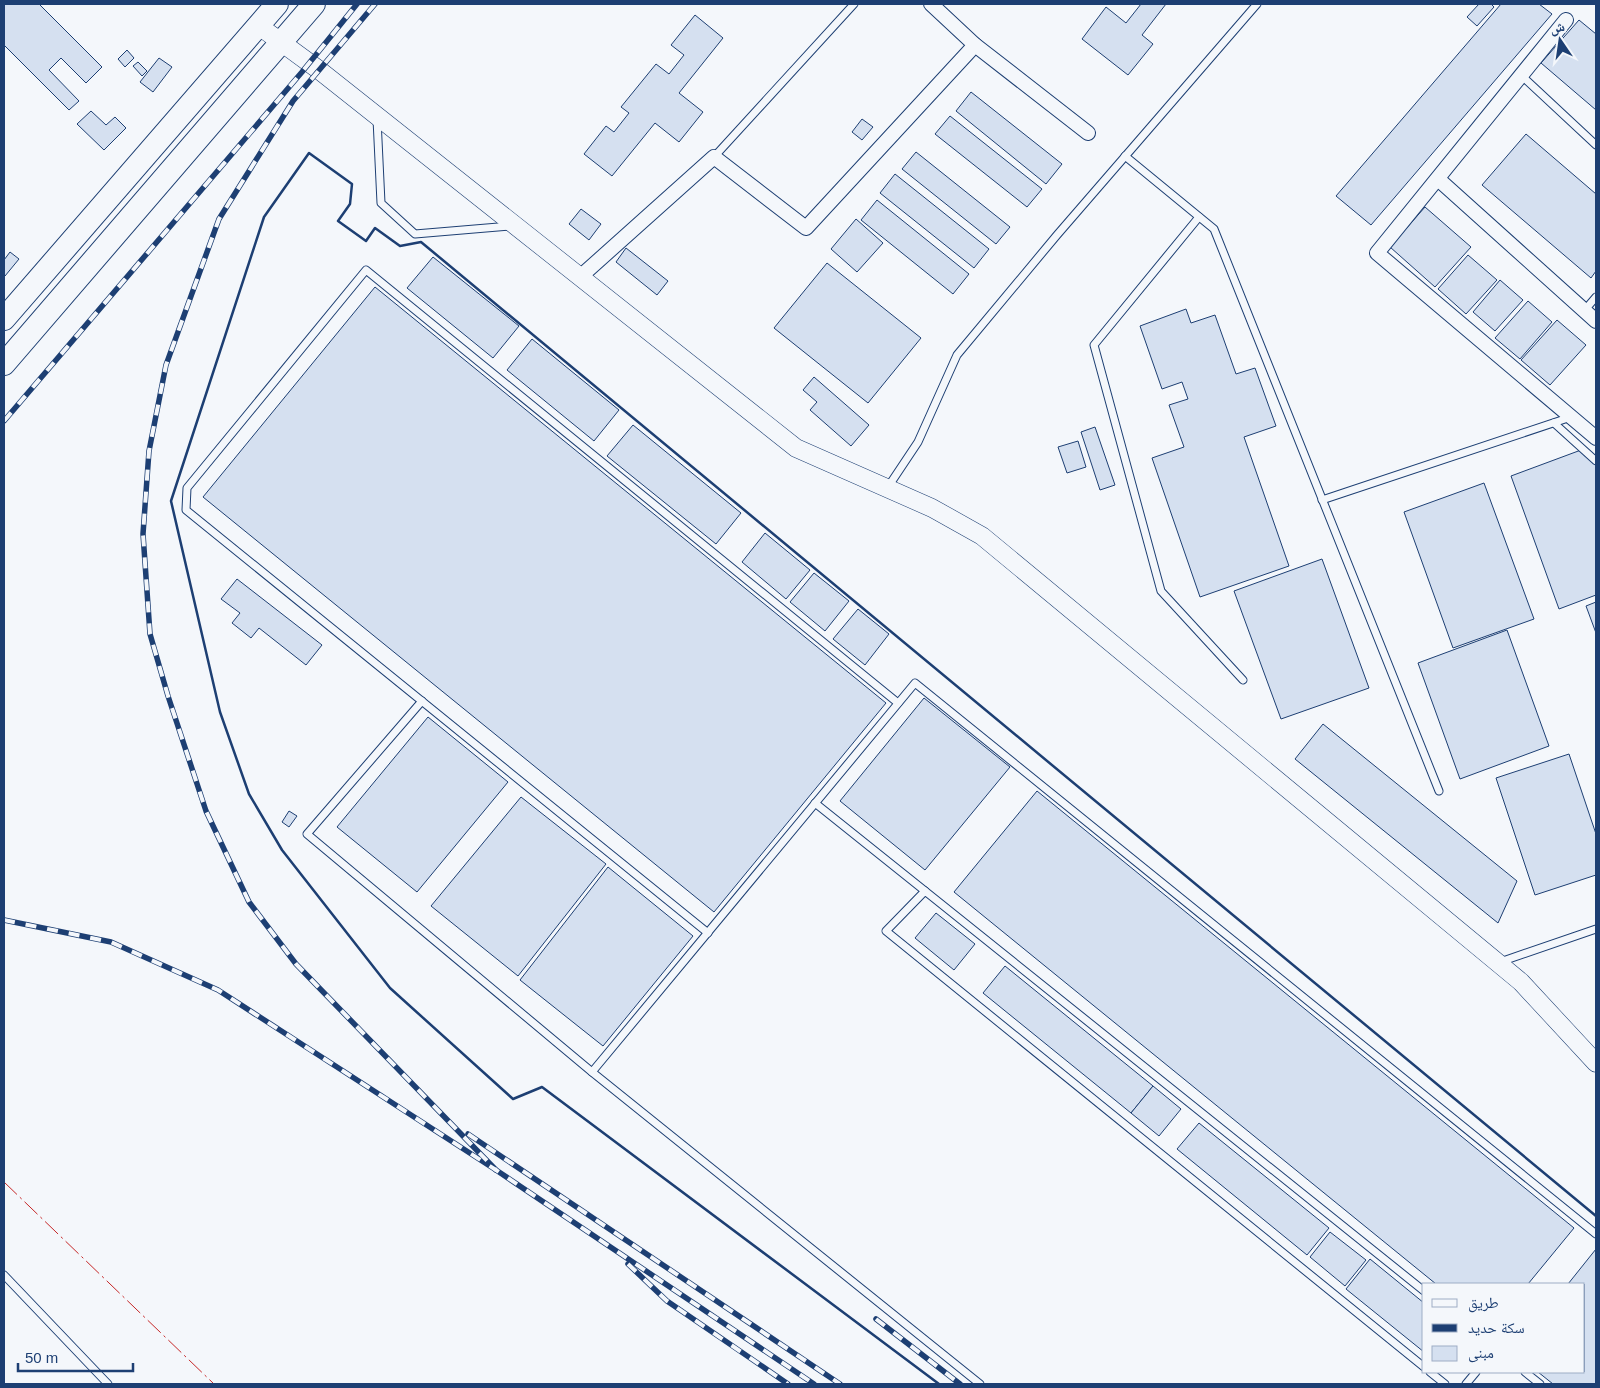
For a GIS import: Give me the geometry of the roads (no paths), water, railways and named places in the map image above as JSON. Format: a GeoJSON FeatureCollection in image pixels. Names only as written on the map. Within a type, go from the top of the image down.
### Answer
{"type":"FeatureCollection","features":[{"type":"Feature","properties":{"kind":"main road"},"geometry":{"type":"LineString","coordinates":[[4,319],[277,4]]}},
{"type":"Feature","properties":{"kind":"main road"},"geometry":{"type":"LineString","coordinates":[[4,364],[314,4]]}},
{"type":"Feature","properties":{"kind":"street"},"geometry":{"type":"LineString","coordinates":[[931,4],[975,45],[1088,132]]}},
{"type":"Feature","properties":{"kind":"street"},"geometry":{"type":"LineString","coordinates":[[1566,20],[1377,253],[1596,438]]}},
{"type":"Feature","properties":{"kind":"street"},"geometry":{"type":"LineString","coordinates":[[259,26],[377,116],[796,448],[932,508],[982,536],[1521,982],[1596,1063]]}},
{"type":"Feature","properties":{"kind":"street"},"geometry":{"type":"LineString","coordinates":[[580,277],[714,157],[806,228],[975,45]]}},
{"type":"Feature","properties":{"kind":"street"},"geometry":{"type":"LineString","coordinates":[[1438,179],[1596,321]]}},
{"type":"Feature","properties":{"kind":"lane"},"geometry":{"type":"LineString","coordinates":[[714,157],[854,4]]}},
{"type":"Feature","properties":{"kind":"lane"},"geometry":{"type":"LineString","coordinates":[[886,489],[918,442],[957,356],[1125,156],[1257,4]]}},
{"type":"Feature","properties":{"kind":"lane"},"geometry":{"type":"LineString","coordinates":[[1522,76],[1596,145]]}},
{"type":"Feature","properties":{"kind":"lane"},"geometry":{"type":"LineString","coordinates":[[377,116],[381,203],[415,234],[516,226]]}},
{"type":"Feature","properties":{"kind":"lane"},"geometry":{"type":"LineString","coordinates":[[1125,156],[1214,229],[1439,791]]}},
{"type":"Feature","properties":{"kind":"lane"},"geometry":{"type":"LineString","coordinates":[[1199,217],[1094,345],[1161,591],[1243,680]]}},
{"type":"Feature","properties":{"kind":"lane"},"geometry":{"type":"LineString","coordinates":[[708,933],[186,510],[186,488],[366,270],[898,703]]}},
{"type":"Feature","properties":{"kind":"lane"},"geometry":{"type":"LineString","coordinates":[[1584,311],[1596,297]]}},
{"type":"Feature","properties":{"kind":"lane"},"geometry":{"type":"LineString","coordinates":[[1322,500],[1572,417]]}},
{"type":"Feature","properties":{"kind":"lane"},"geometry":{"type":"LineString","coordinates":[[1554,423],[1596,461]]}},
{"type":"Feature","properties":{"kind":"lane"},"geometry":{"type":"LineString","coordinates":[[592,1072],[915,683],[1596,1234]]}},
{"type":"Feature","properties":{"kind":"lane"},"geometry":{"type":"LineString","coordinates":[[422,701],[307,834],[592,1072],[980,1384]]}},
{"type":"Feature","properties":{"kind":"lane"},"geometry":{"type":"LineString","coordinates":[[815,803],[1422,1289]]}},
{"type":"Feature","properties":{"kind":"lane"},"geometry":{"type":"LineString","coordinates":[[924,891],[886,931],[1422,1365]]}},
{"type":"Feature","properties":{"kind":"lane"},"geometry":{"type":"LineString","coordinates":[[1498,963],[1596,929]]}},
{"type":"Feature","properties":{"kind":"lane"},"geometry":{"type":"LineString","coordinates":[[4,1275],[108,1384]]}},
{"type":"Feature","properties":{"kind":"lane"},"geometry":{"type":"LineString","coordinates":[[1431,1373],[1445,1384]]}},
{"type":"Feature","properties":{"kind":"lane"},"geometry":{"type":"LineString","coordinates":[[1466,1384],[1475,1373]]}},
{"type":"Feature","properties":{"kind":"lane"},"geometry":{"type":"LineString","coordinates":[[1526,1373],[1540,1384]]}},
{"type":"Feature","properties":{"kind":"railway"},"geometry":{"type":"LineString","coordinates":[[4,421],[302,72],[357,4]]}},
{"type":"Feature","properties":{"kind":"railway"},"geometry":{"type":"LineString","coordinates":[[375,4],[293,101],[219,219],[166,365],[149,451],[143,534],[150,634],[168,696],[206,811],[249,902],[296,964],[496,1170]]}},
{"type":"Feature","properties":{"kind":"railway"},"geometry":{"type":"LineString","coordinates":[[4,920],[111,942],[218,990],[496,1170],[814,1384]]}},
{"type":"Feature","properties":{"kind":"railway"},"geometry":{"type":"LineString","coordinates":[[468,1134],[840,1384]]}},
{"type":"Feature","properties":{"kind":"railway"},"geometry":{"type":"LineString","coordinates":[[628,1264],[667,1301],[788,1384]]}},
{"type":"Feature","properties":{"kind":"railway"},"geometry":{"type":"LineString","coordinates":[[876,1319],[960,1384]]}}]}
